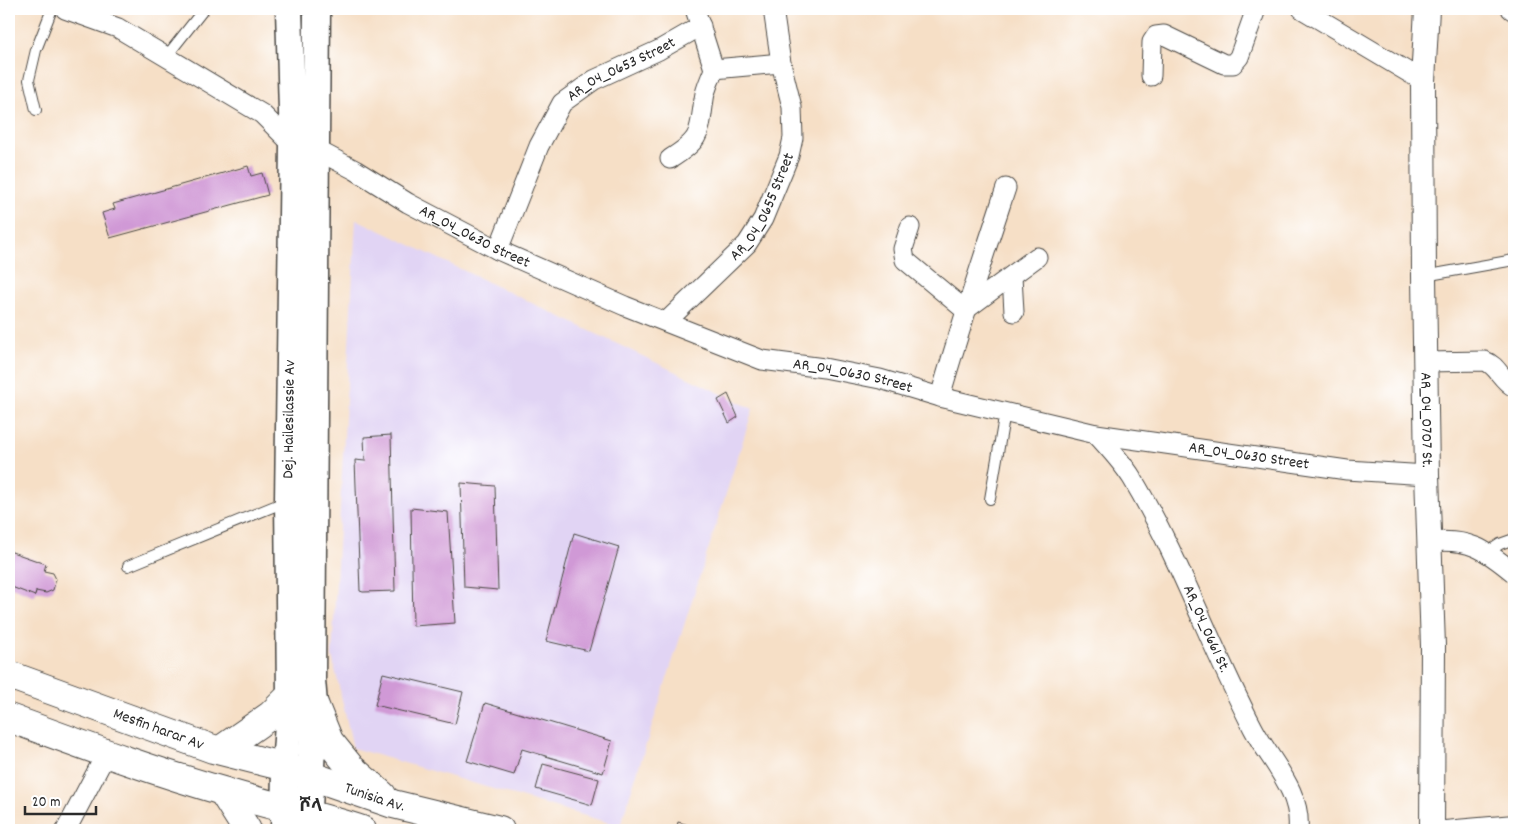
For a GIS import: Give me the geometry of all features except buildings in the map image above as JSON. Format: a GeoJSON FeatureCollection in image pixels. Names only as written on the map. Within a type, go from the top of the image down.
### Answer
{"type":"FeatureCollection","features":[{"type":"Feature","properties":{"kind":"main road","name":"Dej. Hailesilassie Av"},"geometry":{"type":"LineString","coordinates":[[289,9],[305,147],[312,680],[302,700]]}},
{"type":"Feature","properties":{"kind":"main road","name":"Dej. Hailesilassie Av"},"geometry":{"type":"LineString","coordinates":[[297,820],[302,700],[288,500],[305,147],[317,9]]}},
{"type":"Feature","properties":{"kind":"main road","name":"Mesfin harar Av"},"geometry":{"type":"LineString","coordinates":[[9,675],[213,749],[222,749],[298,771]]}},
{"type":"Feature","properties":{"kind":"main road"},"geometry":{"type":"LineString","coordinates":[[222,749],[271,715],[302,700],[329,741],[351,768],[393,804]]}},
{"type":"Feature","properties":{"kind":"main road"},"geometry":{"type":"LineString","coordinates":[[9,718],[106,754],[223,792],[297,820],[362,830]]}},
{"type":"Feature","properties":{"kind":"main road","name":"Tunisia Av."},"geometry":{"type":"LineString","coordinates":[[298,771],[393,804],[500,830]]}},
{"type":"Feature","properties":{"kind":"main road"},"geometry":{"type":"LineString","coordinates":[[223,792],[247,830]]}},
{"type":"Feature","properties":{"kind":"street","name":"AR_04_0630 Street"},"geometry":{"type":"LineString","coordinates":[[65,9],[118,28],[262,114],[305,147],[355,170],[408,203],[498,250],[624,306],[762,360],[824,368],[880,379],[940,398],[1096,434],[1347,470],[1427,475]]}},
{"type":"Feature","properties":{"kind":"street","name":"AR_04_0655 Street"},"geometry":{"type":"LineString","coordinates":[[667,322],[747,244],[763,219],[789,156],[793,138],[792,107],[781,64],[773,9]]}},
{"type":"Feature","properties":{"kind":"street"},"geometry":{"type":"LineString","coordinates":[[1151,76],[1152,42],[1156,36],[1164,34],[1224,64],[1233,64],[1239,57],[1256,9]]}},
{"type":"Feature","properties":{"kind":"street"},"geometry":{"type":"LineString","coordinates":[[1302,9],[1423,81]]}},
{"type":"Feature","properties":{"kind":"street","name":"AR_04_0707 St."},"geometry":{"type":"LineString","coordinates":[[1427,9],[1423,81],[1424,276],[1427,475],[1433,646],[1433,829]]}},
{"type":"Feature","properties":{"kind":"street"},"geometry":{"type":"LineString","coordinates":[[670,159],[690,147],[698,136],[703,116],[704,97],[714,69],[698,17]]}},
{"type":"Feature","properties":{"kind":"street","name":"AR_04_0653 Street"},"geometry":{"type":"LineString","coordinates":[[498,250],[539,146],[562,103],[594,80],[659,50],[698,17]]}},
{"type":"Feature","properties":{"kind":"street"},"geometry":{"type":"LineString","coordinates":[[714,69],[781,64]]}},
{"type":"Feature","properties":{"kind":"street"},"geometry":{"type":"LineString","coordinates":[[940,398],[965,310],[977,281],[1006,188]]}},
{"type":"Feature","properties":{"kind":"street"},"geometry":{"type":"LineString","coordinates":[[910,227],[903,249],[905,260],[965,310]]}},
{"type":"Feature","properties":{"kind":"street"},"geometry":{"type":"LineString","coordinates":[[965,310],[1037,257]]}},
{"type":"Feature","properties":{"kind":"street"},"geometry":{"type":"LineString","coordinates":[[1012,277],[1014,312]]}},
{"type":"Feature","properties":{"kind":"street"},"geometry":{"type":"LineString","coordinates":[[1426,362],[1485,361],[1493,364],[1500,376],[1514,388]]}},
{"type":"Feature","properties":{"kind":"street","name":"AR_04_0661 St."},"geometry":{"type":"LineString","coordinates":[[1096,434],[1132,478],[1167,543],[1253,729],[1282,774],[1292,794],[1298,810],[1298,830]]}},
{"type":"Feature","properties":{"kind":"street"},"geometry":{"type":"LineString","coordinates":[[1430,542],[1450,540],[1466,542],[1488,552],[1514,573]]}},
{"type":"Feature","properties":{"kind":"street"},"geometry":{"type":"LineString","coordinates":[[66,830],[106,754]]}},
{"type":"Feature","properties":{"kind":"lane"},"geometry":{"type":"LineString","coordinates":[[36,110],[29,80],[36,50],[52,9]]}},
{"type":"Feature","properties":{"kind":"lane"},"geometry":{"type":"LineString","coordinates":[[166,57],[204,9]]}},
{"type":"Feature","properties":{"kind":"lane"},"geometry":{"type":"LineString","coordinates":[[1424,276],[1514,260]]}},
{"type":"Feature","properties":{"kind":"lane"},"geometry":{"type":"LineString","coordinates":[[990,499],[1006,412]]}},
{"type":"Feature","properties":{"kind":"lane"},"geometry":{"type":"LineString","coordinates":[[128,566],[288,500]]}},
{"type":"Feature","properties":{"kind":"lane"},"geometry":{"type":"LineString","coordinates":[[1488,552],[1500,544],[1514,540]]}},
{"type":"Feature","properties":{"kind":"lane"},"geometry":{"type":"LineString","coordinates":[[1433,829],[1514,820]]}},
{"type":"Feature","properties":{"kind":"shaded area"},"geometry":{"type":"Polygon","coordinates":[[[356,219],[753,409],[620,826],[353,748],[332,656],[356,219]]]}},
{"type":"Feature","properties":{"kind":"district","name":"ሾላ"},"geometry":{"type":"Point","coordinates":[311,807]}}]}
